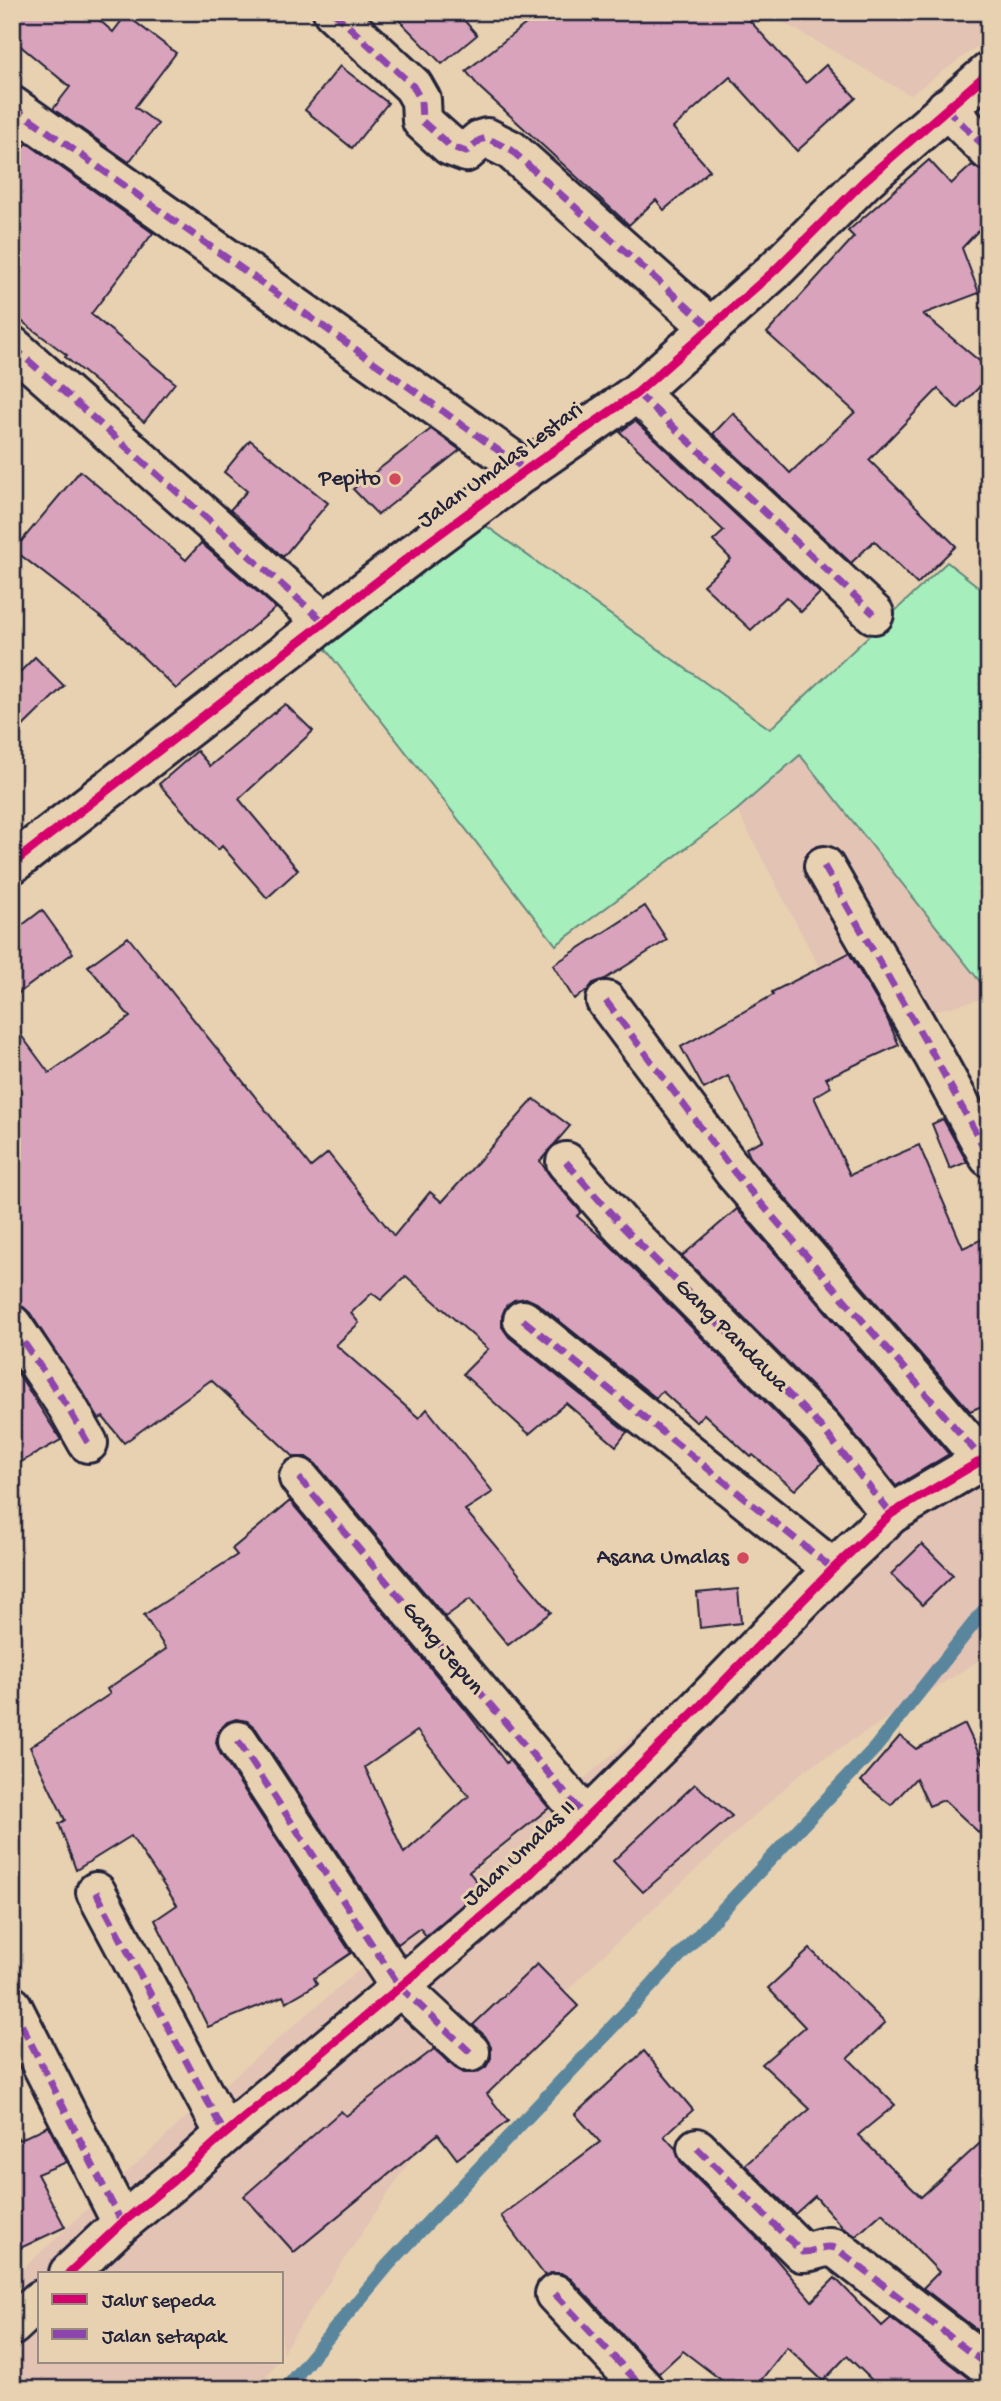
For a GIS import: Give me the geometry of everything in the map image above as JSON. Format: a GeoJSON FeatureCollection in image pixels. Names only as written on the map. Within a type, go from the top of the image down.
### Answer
{"type":"FeatureCollection","features":[{"type":"Feature","properties":{"kind":"street"},"geometry":{"type":"LineString","coordinates":[[333,12],[413,86],[421,100],[422,121],[450,146],[466,152],[480,140],[487,138],[511,150],[711,328]]}},
{"type":"Feature","properties":{"kind":"street","name":"Jalan Umalas Lestari"},"geometry":{"type":"LineString","coordinates":[[12,864],[324,622],[526,470],[637,393],[774,271],[864,181],[989,72]]}},
{"type":"Feature","properties":{"kind":"street"},"geometry":{"type":"LineString","coordinates":[[12,106],[526,470]]}},
{"type":"Feature","properties":{"kind":"street"},"geometry":{"type":"LineString","coordinates":[[946,108],[989,151]]}},
{"type":"Feature","properties":{"kind":"street"},"geometry":{"type":"LineString","coordinates":[[12,346],[324,622]]}},
{"type":"Feature","properties":{"kind":"street"},"geometry":{"type":"LineString","coordinates":[[637,393],[874,614]]}},
{"type":"Feature","properties":{"kind":"street"},"geometry":{"type":"LineString","coordinates":[[824,866],[989,1157]]}},
{"type":"Feature","properties":{"kind":"street"},"geometry":{"type":"LineString","coordinates":[[606,1001],[734,1172],[986,1458]]}},
{"type":"Feature","properties":{"kind":"street","name":"Gang Pandawa"},"geometry":{"type":"LineString","coordinates":[[566,1162],[622,1226],[822,1428],[891,1514]]}},
{"type":"Feature","properties":{"kind":"street"},"geometry":{"type":"LineString","coordinates":[[523,1320],[833,1569]]}},
{"type":"Feature","properties":{"kind":"street"},"geometry":{"type":"LineString","coordinates":[[12,1325],[88,1443]]}},
{"type":"Feature","properties":{"kind":"street","name":"Jalan Umalas II"},"geometry":{"type":"LineString","coordinates":[[69,2272],[225,2134],[523,1881],[891,1514],[986,1458]]}},
{"type":"Feature","properties":{"kind":"street","name":"Gang Jepun"},"geometry":{"type":"LineString","coordinates":[[299,1478],[586,1818]]}},
{"type":"Feature","properties":{"kind":"street"},"geometry":{"type":"LineString","coordinates":[[238,1741],[400,1987],[470,2052]]}},
{"type":"Feature","properties":{"kind":"street"},"geometry":{"type":"LineString","coordinates":[[96,1892],[225,2134]]}},
{"type":"Feature","properties":{"kind":"street"},"geometry":{"type":"LineString","coordinates":[[12,2006],[122,2223]]}},
{"type":"Feature","properties":{"kind":"street"},"geometry":{"type":"LineString","coordinates":[[697,2148],[802,2252],[811,2253],[824,2246],[837,2249],[989,2367]]}},
{"type":"Feature","properties":{"kind":"street"},"geometry":{"type":"LineString","coordinates":[[555,2294],[644,2389]]}},
{"type":"Feature","properties":{"kind":"street"},"geometry":{"type":"LineString","coordinates":[[12,2326],[38,2302]]}},
{"type":"Feature","properties":{"kind":"shaded area"},"geometry":{"type":"Polygon","coordinates":[[[765,12],[989,12],[989,38],[910,95],[765,12]]]}},
{"type":"Feature","properties":{"kind":"shaded area"},"geometry":{"type":"Polygon","coordinates":[[[800,755],[989,993],[989,997],[853,1032],[737,810],[800,755]]]}},
{"type":"Feature","properties":{"kind":"shaded area"},"geometry":{"type":"Polygon","coordinates":[[[989,1441],[989,1654],[802,1772],[602,1956],[442,2113],[284,2350],[284,2272],[38,2272],[38,2362],[276,2362],[259,2387],[12,2389],[12,2279],[190,2114],[688,1690],[967,1444],[989,1441]]]}},
{"type":"Feature","properties":{"kind":"green space"},"geometry":{"type":"Polygon","coordinates":[[[457,505],[770,729],[947,562],[989,595],[989,993],[800,755],[737,810],[556,945],[300,616],[457,505]]]}},
{"type":"Feature","properties":{"kind":"building"},"geometry":{"type":"Polygon","coordinates":[[[12,12],[90,12],[113,32],[126,15],[176,53],[135,107],[158,124],[129,162],[53,109],[70,87],[12,39],[12,12]]]}},
{"type":"Feature","properties":{"kind":"building"},"geometry":{"type":"Polygon","coordinates":[[[391,12],[457,12],[477,35],[442,64],[391,12]]]}},
{"type":"Feature","properties":{"kind":"building"},"geometry":{"type":"Polygon","coordinates":[[[541,12],[742,12],[806,83],[826,65],[856,98],[797,151],[730,77],[673,128],[710,170],[664,210],[656,200],[629,225],[480,88],[466,71],[541,12]]]}},
{"type":"Feature","properties":{"kind":"building"},"geometry":{"type":"Polygon","coordinates":[[[340,66],[388,103],[352,148],[305,110],[340,66]]]}},
{"type":"Feature","properties":{"kind":"building"},"geometry":{"type":"Polygon","coordinates":[[[27,143],[153,233],[91,314],[175,383],[144,422],[65,357],[67,355],[12,314],[12,163],[27,143]]]}},
{"type":"Feature","properties":{"kind":"building"},"geometry":{"type":"Polygon","coordinates":[[[929,160],[951,184],[972,165],[983,172],[989,172],[989,219],[962,248],[979,293],[923,314],[989,369],[989,377],[958,409],[938,389],[869,460],[956,546],[917,584],[874,541],[851,563],[713,434],[733,413],[790,473],[855,412],[767,333],[854,237],[848,231],[929,160]]]}},
{"type":"Feature","properties":{"kind":"building"},"geometry":{"type":"Polygon","coordinates":[[[635,421],[820,593],[801,612],[786,597],[751,630],[703,585],[731,559],[713,541],[724,531],[620,432],[635,421]]]}},
{"type":"Feature","properties":{"kind":"building","name":"Pepito"},"geometry":{"type":"Polygon","coordinates":[[[431,429],[460,450],[378,515],[353,489],[431,429]]]}},
{"type":"Feature","properties":{"kind":"building"},"geometry":{"type":"Polygon","coordinates":[[[250,440],[328,503],[283,557],[230,510],[247,491],[224,472],[250,440]]]}},
{"type":"Feature","properties":{"kind":"building"},"geometry":{"type":"Polygon","coordinates":[[[80,471],[186,560],[201,543],[276,608],[176,689],[108,623],[14,550],[80,471]]]}},
{"type":"Feature","properties":{"kind":"building"},"geometry":{"type":"Polygon","coordinates":[[[35,657],[64,686],[12,737],[12,680],[35,657]]]}},
{"type":"Feature","properties":{"kind":"building"},"geometry":{"type":"Polygon","coordinates":[[[285,704],[313,731],[239,799],[298,870],[267,898],[222,846],[218,850],[159,784],[197,751],[210,766],[285,704]]]}},
{"type":"Feature","properties":{"kind":"building"},"geometry":{"type":"Polygon","coordinates":[[[645,906],[667,940],[605,979],[593,983],[587,991],[574,999],[553,965],[645,906]]]}},
{"type":"Feature","properties":{"kind":"building"},"geometry":{"type":"Polygon","coordinates":[[[42,910],[73,953],[12,998],[12,933],[42,910]]]}},
{"type":"Feature","properties":{"kind":"building"},"geometry":{"type":"Polygon","coordinates":[[[128,937],[311,1167],[328,1153],[394,1236],[430,1192],[442,1202],[534,1099],[570,1126],[540,1161],[581,1212],[577,1216],[609,1244],[806,1443],[822,1463],[795,1490],[753,1455],[751,1457],[704,1414],[696,1422],[662,1391],[656,1398],[537,1303],[526,1298],[514,1300],[506,1306],[502,1327],[509,1337],[627,1432],[616,1446],[566,1403],[529,1434],[463,1374],[488,1349],[406,1276],[381,1300],[372,1293],[351,1313],[359,1323],[336,1345],[419,1418],[427,1409],[493,1492],[465,1510],[551,1612],[508,1645],[470,1599],[445,1617],[316,1464],[306,1457],[294,1457],[211,1380],[124,1443],[103,1417],[99,1419],[30,1313],[22,1306],[12,1303],[12,1023],[49,1073],[130,1017],[88,966],[128,937]]]}},
{"type":"Feature","properties":{"kind":"building"},"geometry":{"type":"Polygon","coordinates":[[[849,953],[886,1016],[899,1045],[826,1078],[831,1087],[814,1097],[850,1175],[919,1145],[963,1248],[989,1236],[989,1403],[970,1411],[750,1157],[746,1148],[763,1140],[728,1076],[704,1089],[681,1047],[773,995],[772,992],[849,953]]]}},
{"type":"Feature","properties":{"kind":"building"},"geometry":{"type":"Polygon","coordinates":[[[943,1119],[967,1162],[950,1169],[932,1124],[943,1119]]]}},
{"type":"Feature","properties":{"kind":"building"},"geometry":{"type":"Polygon","coordinates":[[[737,1209],[949,1454],[896,1486],[838,1413],[682,1256],[737,1209]]]}},
{"type":"Feature","properties":{"kind":"building"},"geometry":{"type":"Polygon","coordinates":[[[12,1364],[61,1440],[12,1467],[12,1364]]]}},
{"type":"Feature","properties":{"kind":"building"},"geometry":{"type":"Polygon","coordinates":[[[290,1501],[464,1708],[506,1763],[509,1760],[549,1808],[469,1872],[482,1888],[426,1936],[420,1928],[398,1944],[256,1729],[247,1721],[236,1719],[227,1722],[218,1732],[216,1743],[220,1753],[351,1953],[314,1978],[317,1984],[286,2002],[283,1996],[208,2027],[155,1920],[177,1905],[131,1836],[76,1870],[59,1824],[65,1820],[30,1747],[110,1694],[107,1689],[166,1649],[144,1615],[237,1555],[232,1549],[290,1501]],[[417,1731],[365,1767],[404,1853],[469,1796],[417,1731]]]}},
{"type":"Feature","properties":{"kind":"building"},"geometry":{"type":"Polygon","coordinates":[[[922,1544],[953,1575],[922,1605],[891,1574],[922,1544]]]}},
{"type":"Feature","properties":{"kind":"building"},"geometry":{"type":"Polygon","coordinates":[[[738,1589],[741,1623],[700,1628],[697,1593],[738,1589]]]}},
{"type":"Feature","properties":{"kind":"building"},"geometry":{"type":"Polygon","coordinates":[[[965,1724],[989,1775],[989,1842],[944,1800],[929,1806],[916,1778],[891,1805],[861,1781],[900,1736],[916,1749],[965,1724]]]}},
{"type":"Feature","properties":{"kind":"building"},"geometry":{"type":"Polygon","coordinates":[[[695,1784],[732,1816],[643,1892],[613,1861],[695,1784]]]}},
{"type":"Feature","properties":{"kind":"building"},"geometry":{"type":"Polygon","coordinates":[[[810,1949],[885,2023],[848,2058],[895,2105],[858,2135],[921,2197],[989,2135],[989,2339],[923,2288],[939,2272],[882,2213],[856,2236],[843,2228],[815,2196],[795,2214],[745,2165],[810,2109],[762,2064],[805,2027],[768,1988],[810,1949]]]}},
{"type":"Feature","properties":{"kind":"building"},"geometry":{"type":"Polygon","coordinates":[[[537,1964],[578,2006],[487,2094],[508,2121],[457,2159],[438,2134],[294,2252],[244,2196],[341,2111],[346,2116],[434,2049],[464,2073],[476,2073],[486,2067],[491,2058],[491,2046],[473,2025],[537,1964]]]}},
{"type":"Feature","properties":{"kind":"building"},"geometry":{"type":"Polygon","coordinates":[[[644,2051],[693,2110],[664,2136],[676,2149],[681,2163],[763,2244],[812,2301],[835,2278],[882,2326],[891,2318],[976,2384],[989,2389],[881,2389],[847,2356],[823,2381],[787,2347],[754,2389],[733,2389],[683,2351],[659,2373],[571,2279],[561,2273],[545,2276],[501,2216],[600,2142],[575,2114],[644,2051]]]}},
{"type":"Feature","properties":{"kind":"building"},"geometry":{"type":"Polygon","coordinates":[[[48,2126],[67,2162],[37,2174],[65,2227],[12,2252],[12,2127],[19,2140],[48,2126]]]}},
{"type":"Feature","properties":{"kind":"waterway"},"geometry":{"type":"LineString","coordinates":[[285,2389],[388,2265],[875,1748],[989,1604]]}},
{"type":"Feature","properties":{"kind":"marked path"},"geometry":{"type":"LineString","coordinates":[[333,12],[413,86],[421,100],[422,121],[450,146],[466,152],[480,140],[487,138],[511,150],[711,328]]}},
{"type":"Feature","properties":{"kind":"marked path"},"geometry":{"type":"LineString","coordinates":[[12,106],[526,470]]}},
{"type":"Feature","properties":{"kind":"marked path"},"geometry":{"type":"LineString","coordinates":[[946,108],[989,151]]}},
{"type":"Feature","properties":{"kind":"marked path"},"geometry":{"type":"LineString","coordinates":[[12,346],[324,622]]}},
{"type":"Feature","properties":{"kind":"marked path"},"geometry":{"type":"LineString","coordinates":[[637,393],[874,614]]}},
{"type":"Feature","properties":{"kind":"marked path"},"geometry":{"type":"LineString","coordinates":[[824,866],[989,1157]]}},
{"type":"Feature","properties":{"kind":"marked path"},"geometry":{"type":"LineString","coordinates":[[606,1001],[734,1172],[983,1460]]}},
{"type":"Feature","properties":{"kind":"marked path"},"geometry":{"type":"LineString","coordinates":[[566,1162],[622,1226],[822,1428],[891,1514]]}},
{"type":"Feature","properties":{"kind":"marked path"},"geometry":{"type":"LineString","coordinates":[[523,1320],[833,1569]]}},
{"type":"Feature","properties":{"kind":"marked path"},"geometry":{"type":"LineString","coordinates":[[12,1325],[67,1406],[88,1443]]}},
{"type":"Feature","properties":{"kind":"marked path"},"geometry":{"type":"LineString","coordinates":[[299,1478],[586,1818]]}},
{"type":"Feature","properties":{"kind":"marked path"},"geometry":{"type":"LineString","coordinates":[[238,1741],[400,1987],[470,2052]]}},
{"type":"Feature","properties":{"kind":"marked path"},"geometry":{"type":"LineString","coordinates":[[96,1892],[225,2134]]}},
{"type":"Feature","properties":{"kind":"marked path"},"geometry":{"type":"LineString","coordinates":[[12,2006],[122,2223]]}},
{"type":"Feature","properties":{"kind":"marked path"},"geometry":{"type":"LineString","coordinates":[[697,2148],[802,2252],[828,2247],[837,2249],[989,2367]]}},
{"type":"Feature","properties":{"kind":"marked path"},"geometry":{"type":"LineString","coordinates":[[555,2294],[644,2389]]}},
{"type":"Feature","properties":{"kind":"cycle path"},"geometry":{"type":"LineString","coordinates":[[12,864],[414,553],[526,470],[637,393],[774,271],[864,181],[989,72]]}},
{"type":"Feature","properties":{"kind":"cycle path"},"geometry":{"type":"LineString","coordinates":[[70,2272],[225,2134],[523,1881],[891,1514],[989,1456]]}},
{"type":"Feature","properties":{"kind":"place","name":"Pepito"},"geometry":{"type":"Point","coordinates":[395,479]}},
{"type":"Feature","properties":{"kind":"place","name":"Asana Umalas"},"geometry":{"type":"Point","coordinates":[743,1558]}}]}
